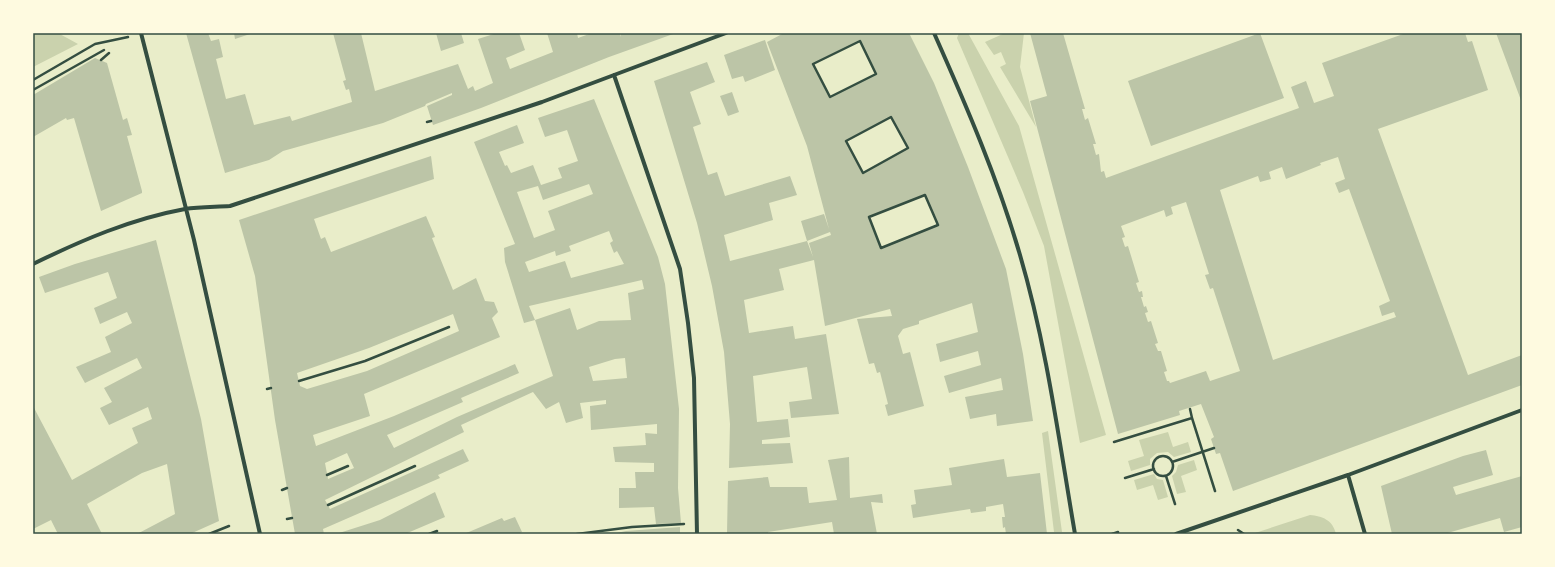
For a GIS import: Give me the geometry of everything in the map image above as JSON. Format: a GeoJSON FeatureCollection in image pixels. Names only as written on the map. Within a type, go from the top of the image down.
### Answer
{"type":"FeatureCollection","features":[{"type":"Feature","properties":{"kind":"street"},"geometry":{"type":"LineString","coordinates":[[33,264],[71,245],[118,226],[186,209],[230,206],[596,83],[726,33]]}},
{"type":"Feature","properties":{"kind":"street"},"geometry":{"type":"LineString","coordinates":[[934,33],[995,180],[1020,255],[1043,344],[1075,534]]}},
{"type":"Feature","properties":{"kind":"street"},"geometry":{"type":"LineString","coordinates":[[140,34],[186,209],[260,534]]}},
{"type":"Feature","properties":{"kind":"street"},"geometry":{"type":"LineString","coordinates":[[614,75],[680,269],[694,378],[697,534]]}},
{"type":"Feature","properties":{"kind":"street"},"geometry":{"type":"LineString","coordinates":[[1176,534],[1348,475],[1522,410]]}},
{"type":"Feature","properties":{"kind":"street"},"geometry":{"type":"LineString","coordinates":[[1348,475],[1365,534]]}},
{"type":"Feature","properties":{"kind":"path"},"geometry":{"type":"LineString","coordinates":[[33,80],[95,44],[140,34]]}},
{"type":"Feature","properties":{"kind":"path"},"geometry":{"type":"LineString","coordinates":[[860,41],[876,74],[830,97],[813,64],[860,41]]}},
{"type":"Feature","properties":{"kind":"path"},"geometry":{"type":"LineString","coordinates":[[33,90],[104,50]]}},
{"type":"Feature","properties":{"kind":"path"},"geometry":{"type":"LineString","coordinates":[[101,60],[108,53]]}},
{"type":"Feature","properties":{"kind":"path"},"geometry":{"type":"LineString","coordinates":[[891,117],[908,148],[863,173],[846,141],[891,117]]}},
{"type":"Feature","properties":{"kind":"path"},"geometry":{"type":"LineString","coordinates":[[427,122],[431,121]]}},
{"type":"Feature","properties":{"kind":"path"},"geometry":{"type":"LineString","coordinates":[[926,195],[938,225],[881,248],[869,217],[926,195]]}},
{"type":"Feature","properties":{"kind":"path"},"geometry":{"type":"LineString","coordinates":[[299,381],[365,361],[449,326]]}},
{"type":"Feature","properties":{"kind":"path"},"geometry":{"type":"LineString","coordinates":[[267,389],[271,388]]}},
{"type":"Feature","properties":{"kind":"path"},"geometry":{"type":"LineString","coordinates":[[1190,409],[1216,491]]}},
{"type":"Feature","properties":{"kind":"path"},"geometry":{"type":"LineString","coordinates":[[1114,442],[1192,418]]}},
{"type":"Feature","properties":{"kind":"path"},"geometry":{"type":"LineString","coordinates":[[1172,462],[1214,448]]}},
{"type":"Feature","properties":{"kind":"path"},"geometry":{"type":"LineString","coordinates":[[1166,456],[1172,462],[1173,469],[1166,476],[1160,476],[1154,469],[1156,459],[1160,457],[1166,456]]}},
{"type":"Feature","properties":{"kind":"path"},"geometry":{"type":"LineString","coordinates":[[327,475],[348,466]]}},
{"type":"Feature","properties":{"kind":"path"},"geometry":{"type":"LineString","coordinates":[[328,505],[415,466]]}},
{"type":"Feature","properties":{"kind":"path"},"geometry":{"type":"LineString","coordinates":[[1124,478],[1154,469]]}},
{"type":"Feature","properties":{"kind":"path"},"geometry":{"type":"LineString","coordinates":[[1166,476],[1175,504]]}},
{"type":"Feature","properties":{"kind":"path"},"geometry":{"type":"LineString","coordinates":[[282,490],[287,488]]}},
{"type":"Feature","properties":{"kind":"path"},"geometry":{"type":"LineString","coordinates":[[287,519],[292,518]]}},
{"type":"Feature","properties":{"kind":"path"},"geometry":{"type":"LineString","coordinates":[[577,534],[632,527],[686,523]]}},
{"type":"Feature","properties":{"kind":"path"},"geometry":{"type":"LineString","coordinates":[[209,534],[228,526]]}},
{"type":"Feature","properties":{"kind":"path"},"geometry":{"type":"LineString","coordinates":[[1238,530],[1244,534]]}},
{"type":"Feature","properties":{"kind":"path"},"geometry":{"type":"LineString","coordinates":[[428,534],[437,531]]}},
{"type":"Feature","properties":{"kind":"path"},"geometry":{"type":"LineString","coordinates":[[1112,534],[1118,532]]}},
{"type":"Feature","properties":{"kind":"green space"},"geometry":{"type":"Polygon","coordinates":[[[33,33],[58,33],[78,44],[33,67],[33,33]]]}},
{"type":"Feature","properties":{"kind":"green space"},"geometry":{"type":"Polygon","coordinates":[[[959,33],[968,33],[1019,126],[1106,435],[1080,443],[1044,246],[1023,192],[957,38],[959,33]]]}},
{"type":"Feature","properties":{"kind":"green space"},"geometry":{"type":"Polygon","coordinates":[[[1005,33],[1024,33],[1020,67],[1036,127],[1000,67],[1006,64],[1001,52],[994,55],[985,42],[1005,33]]]}},
{"type":"Feature","properties":{"kind":"green space"},"geometry":{"type":"Polygon","coordinates":[[[1048,431],[1062,532],[1054,532],[1042,433],[1048,431]]]}},
{"type":"Feature","properties":{"kind":"green space"},"geometry":{"type":"Polygon","coordinates":[[[1168,432],[1173,447],[1188,442],[1191,452],[1174,457],[1168,452],[1157,453],[1150,459],[1150,465],[1131,471],[1128,461],[1144,456],[1139,440],[1168,432]]]}},
{"type":"Feature","properties":{"kind":"green space"},"geometry":{"type":"Polygon","coordinates":[[[1194,460],[1197,470],[1181,476],[1186,492],[1177,494],[1172,476],[1176,472],[1178,465],[1194,460]]]}},
{"type":"Feature","properties":{"kind":"green space"},"geometry":{"type":"Polygon","coordinates":[[[1154,474],[1157,479],[1163,480],[1168,497],[1158,500],[1153,485],[1137,490],[1134,480],[1154,474]]]}},
{"type":"Feature","properties":{"kind":"green space"},"geometry":{"type":"Polygon","coordinates":[[[1310,515],[1319,516],[1330,522],[1335,529],[1336,534],[1252,534],[1310,515]]]}},
{"type":"Feature","properties":{"kind":"building"},"geometry":{"type":"Polygon","coordinates":[[[186,33],[208,33],[211,41],[219,39],[223,57],[216,59],[226,99],[245,94],[254,125],[290,116],[292,121],[352,102],[349,89],[346,90],[343,81],[346,80],[333,33],[361,33],[375,91],[458,64],[468,89],[473,86],[475,91],[493,83],[478,39],[497,33],[519,33],[525,50],[506,58],[510,69],[553,52],[547,33],[577,33],[578,38],[592,33],[620,33],[621,37],[621,33],[676,33],[609,57],[481,108],[433,125],[427,106],[452,95],[452,93],[383,123],[283,151],[269,160],[225,173],[186,33]]]}},
{"type":"Feature","properties":{"kind":"building"},"geometry":{"type":"Polygon","coordinates":[[[234,33],[253,33],[235,39],[234,33]]]}},
{"type":"Feature","properties":{"kind":"building"},"geometry":{"type":"Polygon","coordinates":[[[436,33],[461,33],[464,43],[441,51],[436,33]]]}},
{"type":"Feature","properties":{"kind":"building"},"geometry":{"type":"Polygon","coordinates":[[[784,33],[909,33],[934,83],[968,167],[1006,269],[1023,354],[1033,421],[997,426],[996,414],[970,419],[965,397],[1003,390],[1001,378],[949,393],[944,376],[981,365],[978,351],[940,362],[936,344],[978,332],[972,303],[919,321],[919,324],[903,329],[898,336],[903,354],[910,352],[924,406],[888,416],[885,405],[888,404],[880,372],[877,373],[874,363],[869,364],[857,319],[892,316],[890,309],[825,326],[814,260],[779,269],[784,290],[744,300],[749,333],[793,326],[795,339],[826,334],[839,414],[791,418],[789,402],[812,399],[807,367],[753,376],[757,422],[788,419],[790,437],[762,440],[762,444],[790,443],[793,463],[729,468],[730,424],[724,352],[712,286],[697,223],[654,81],[707,62],[715,82],[690,92],[701,124],[693,127],[708,175],[717,172],[725,196],[790,176],[797,195],[769,203],[773,220],[724,235],[730,261],[807,241],[801,221],[824,214],[829,229],[807,146],[767,42],[784,33]],[[860,41],[813,64],[830,97],[876,74],[860,41]],[[891,117],[846,141],[863,173],[908,148],[891,117]],[[925,195],[869,217],[881,248],[938,225],[925,195]],[[830,232],[807,241],[813,257],[809,243],[831,235],[830,232]]]}},
{"type":"Feature","properties":{"kind":"building"},"geometry":{"type":"Polygon","coordinates":[[[1030,33],[1063,33],[1085,109],[1082,109],[1085,120],[1088,118],[1096,144],[1093,144],[1096,155],[1099,154],[1101,172],[1104,171],[1106,178],[1299,108],[1291,87],[1306,81],[1314,103],[1334,96],[1322,63],[1406,33],[1465,33],[1468,42],[1472,41],[1488,90],[1378,129],[1468,375],[1522,355],[1522,385],[1233,491],[1220,453],[1216,454],[1211,439],[1214,437],[1201,404],[1179,411],[1180,415],[1118,434],[1030,101],[1047,96],[1030,33]],[[1338,157],[1320,163],[1321,165],[1286,179],[1282,167],[1269,172],[1271,179],[1260,182],[1258,176],[1220,190],[1273,360],[1396,317],[1394,312],[1382,316],[1379,306],[1390,301],[1349,189],[1339,193],[1335,183],[1345,179],[1338,157]],[[1186,202],[1171,207],[1173,214],[1166,217],[1164,210],[1121,226],[1125,237],[1122,238],[1125,247],[1128,246],[1139,282],[1136,283],[1139,292],[1142,291],[1143,297],[1141,297],[1144,307],[1146,306],[1148,312],[1145,313],[1148,322],[1151,321],[1158,343],[1155,344],[1158,351],[1161,351],[1167,371],[1164,372],[1167,381],[1170,383],[1206,371],[1210,381],[1240,371],[1213,288],[1210,289],[1205,275],[1209,274],[1186,202]]]}},
{"type":"Feature","properties":{"kind":"building"},"geometry":{"type":"Polygon","coordinates":[[[1260,33],[1284,98],[1151,146],[1128,81],[1260,33]]]}},
{"type":"Feature","properties":{"kind":"building"},"geometry":{"type":"Polygon","coordinates":[[[1496,33],[1522,33],[1522,103],[1496,33]]]}},
{"type":"Feature","properties":{"kind":"building"},"geometry":{"type":"Polygon","coordinates":[[[765,40],[775,70],[745,82],[743,76],[732,79],[724,55],[765,40]]]}},
{"type":"Feature","properties":{"kind":"building"},"geometry":{"type":"Polygon","coordinates":[[[95,58],[107,63],[123,120],[127,118],[132,135],[127,136],[142,191],[142,193],[101,211],[74,118],[67,120],[66,118],[33,137],[33,95],[95,58]]]}},
{"type":"Feature","properties":{"kind":"building"},"geometry":{"type":"Polygon","coordinates":[[[732,92],[739,112],[728,116],[720,96],[732,92]]]}},
{"type":"Feature","properties":{"kind":"building"},"geometry":{"type":"Polygon","coordinates":[[[594,99],[658,257],[665,284],[679,409],[678,488],[681,523],[656,524],[654,507],[619,508],[619,488],[636,488],[635,472],[654,472],[654,463],[615,462],[613,447],[646,445],[645,433],[657,434],[657,424],[591,430],[590,406],[606,404],[606,400],[580,403],[583,418],[566,423],[559,402],[546,409],[533,392],[461,425],[464,432],[325,500],[330,509],[463,449],[469,461],[438,475],[440,478],[323,529],[324,534],[295,534],[275,420],[255,276],[239,220],[431,156],[434,179],[314,219],[321,239],[325,237],[331,252],[426,216],[435,237],[432,238],[453,290],[476,278],[485,301],[494,302],[498,312],[492,318],[500,337],[364,394],[370,416],[313,435],[316,446],[394,416],[515,364],[519,373],[461,398],[463,402],[387,435],[394,448],[457,417],[553,376],[535,320],[524,323],[505,262],[504,248],[515,244],[474,142],[517,125],[524,143],[499,152],[505,166],[507,165],[511,173],[533,165],[541,185],[562,178],[558,168],[578,161],[567,130],[545,137],[538,118],[594,99]],[[589,184],[543,200],[538,186],[517,192],[534,238],[555,230],[548,211],[593,194],[589,184]],[[609,231],[569,246],[571,251],[556,256],[555,251],[525,262],[529,272],[565,261],[571,278],[624,264],[617,251],[614,253],[610,243],[613,241],[609,231]],[[642,280],[529,306],[535,320],[570,308],[577,330],[599,321],[631,320],[628,293],[644,289],[642,280]],[[453,314],[369,348],[297,373],[300,386],[307,389],[367,371],[459,331],[453,314]],[[625,358],[615,359],[589,367],[593,381],[627,378],[625,358]],[[347,453],[325,463],[328,479],[354,468],[347,453]]]}},
{"type":"Feature","properties":{"kind":"building"},"geometry":{"type":"Polygon","coordinates":[[[156,240],[201,419],[219,521],[190,534],[137,534],[175,514],[167,464],[142,473],[87,504],[102,534],[58,534],[51,520],[33,529],[33,406],[72,480],[138,443],[132,428],[152,419],[148,407],[109,425],[100,408],[112,402],[104,388],[142,368],[137,358],[85,383],[76,367],[111,352],[105,337],[132,323],[127,312],[100,324],[94,308],[117,298],[108,272],[45,293],[39,277],[75,264],[156,240]]]}},
{"type":"Feature","properties":{"kind":"building"},"geometry":{"type":"Polygon","coordinates":[[[1486,450],[1493,475],[1453,487],[1456,495],[1522,476],[1522,527],[1504,532],[1500,518],[1444,534],[1392,534],[1381,486],[1463,456],[1486,450]]]}},
{"type":"Feature","properties":{"kind":"building"},"geometry":{"type":"Polygon","coordinates":[[[849,457],[850,498],[882,494],[883,503],[871,502],[877,534],[834,534],[832,522],[768,532],[768,534],[727,534],[728,481],[768,477],[770,487],[807,487],[809,503],[837,500],[828,460],[849,457]]]}},
{"type":"Feature","properties":{"kind":"building"},"geometry":{"type":"Polygon","coordinates":[[[1004,459],[1007,477],[1040,473],[1047,534],[1006,534],[1005,527],[1003,528],[1002,517],[1005,517],[1003,504],[986,507],[986,511],[971,513],[970,509],[913,518],[911,505],[916,504],[914,490],[952,485],[949,468],[1004,459]]]}},
{"type":"Feature","properties":{"kind":"building"},"geometry":{"type":"Polygon","coordinates":[[[435,492],[445,517],[405,534],[336,534],[380,520],[435,492]]]}},
{"type":"Feature","properties":{"kind":"building"},"geometry":{"type":"Polygon","coordinates":[[[515,517],[522,532],[518,534],[464,534],[502,518],[504,521],[515,517]]]}},
{"type":"Feature","properties":{"kind":"building"},"geometry":{"type":"Polygon","coordinates":[[[680,527],[680,534],[612,534],[626,531],[680,527]]]}}]}
